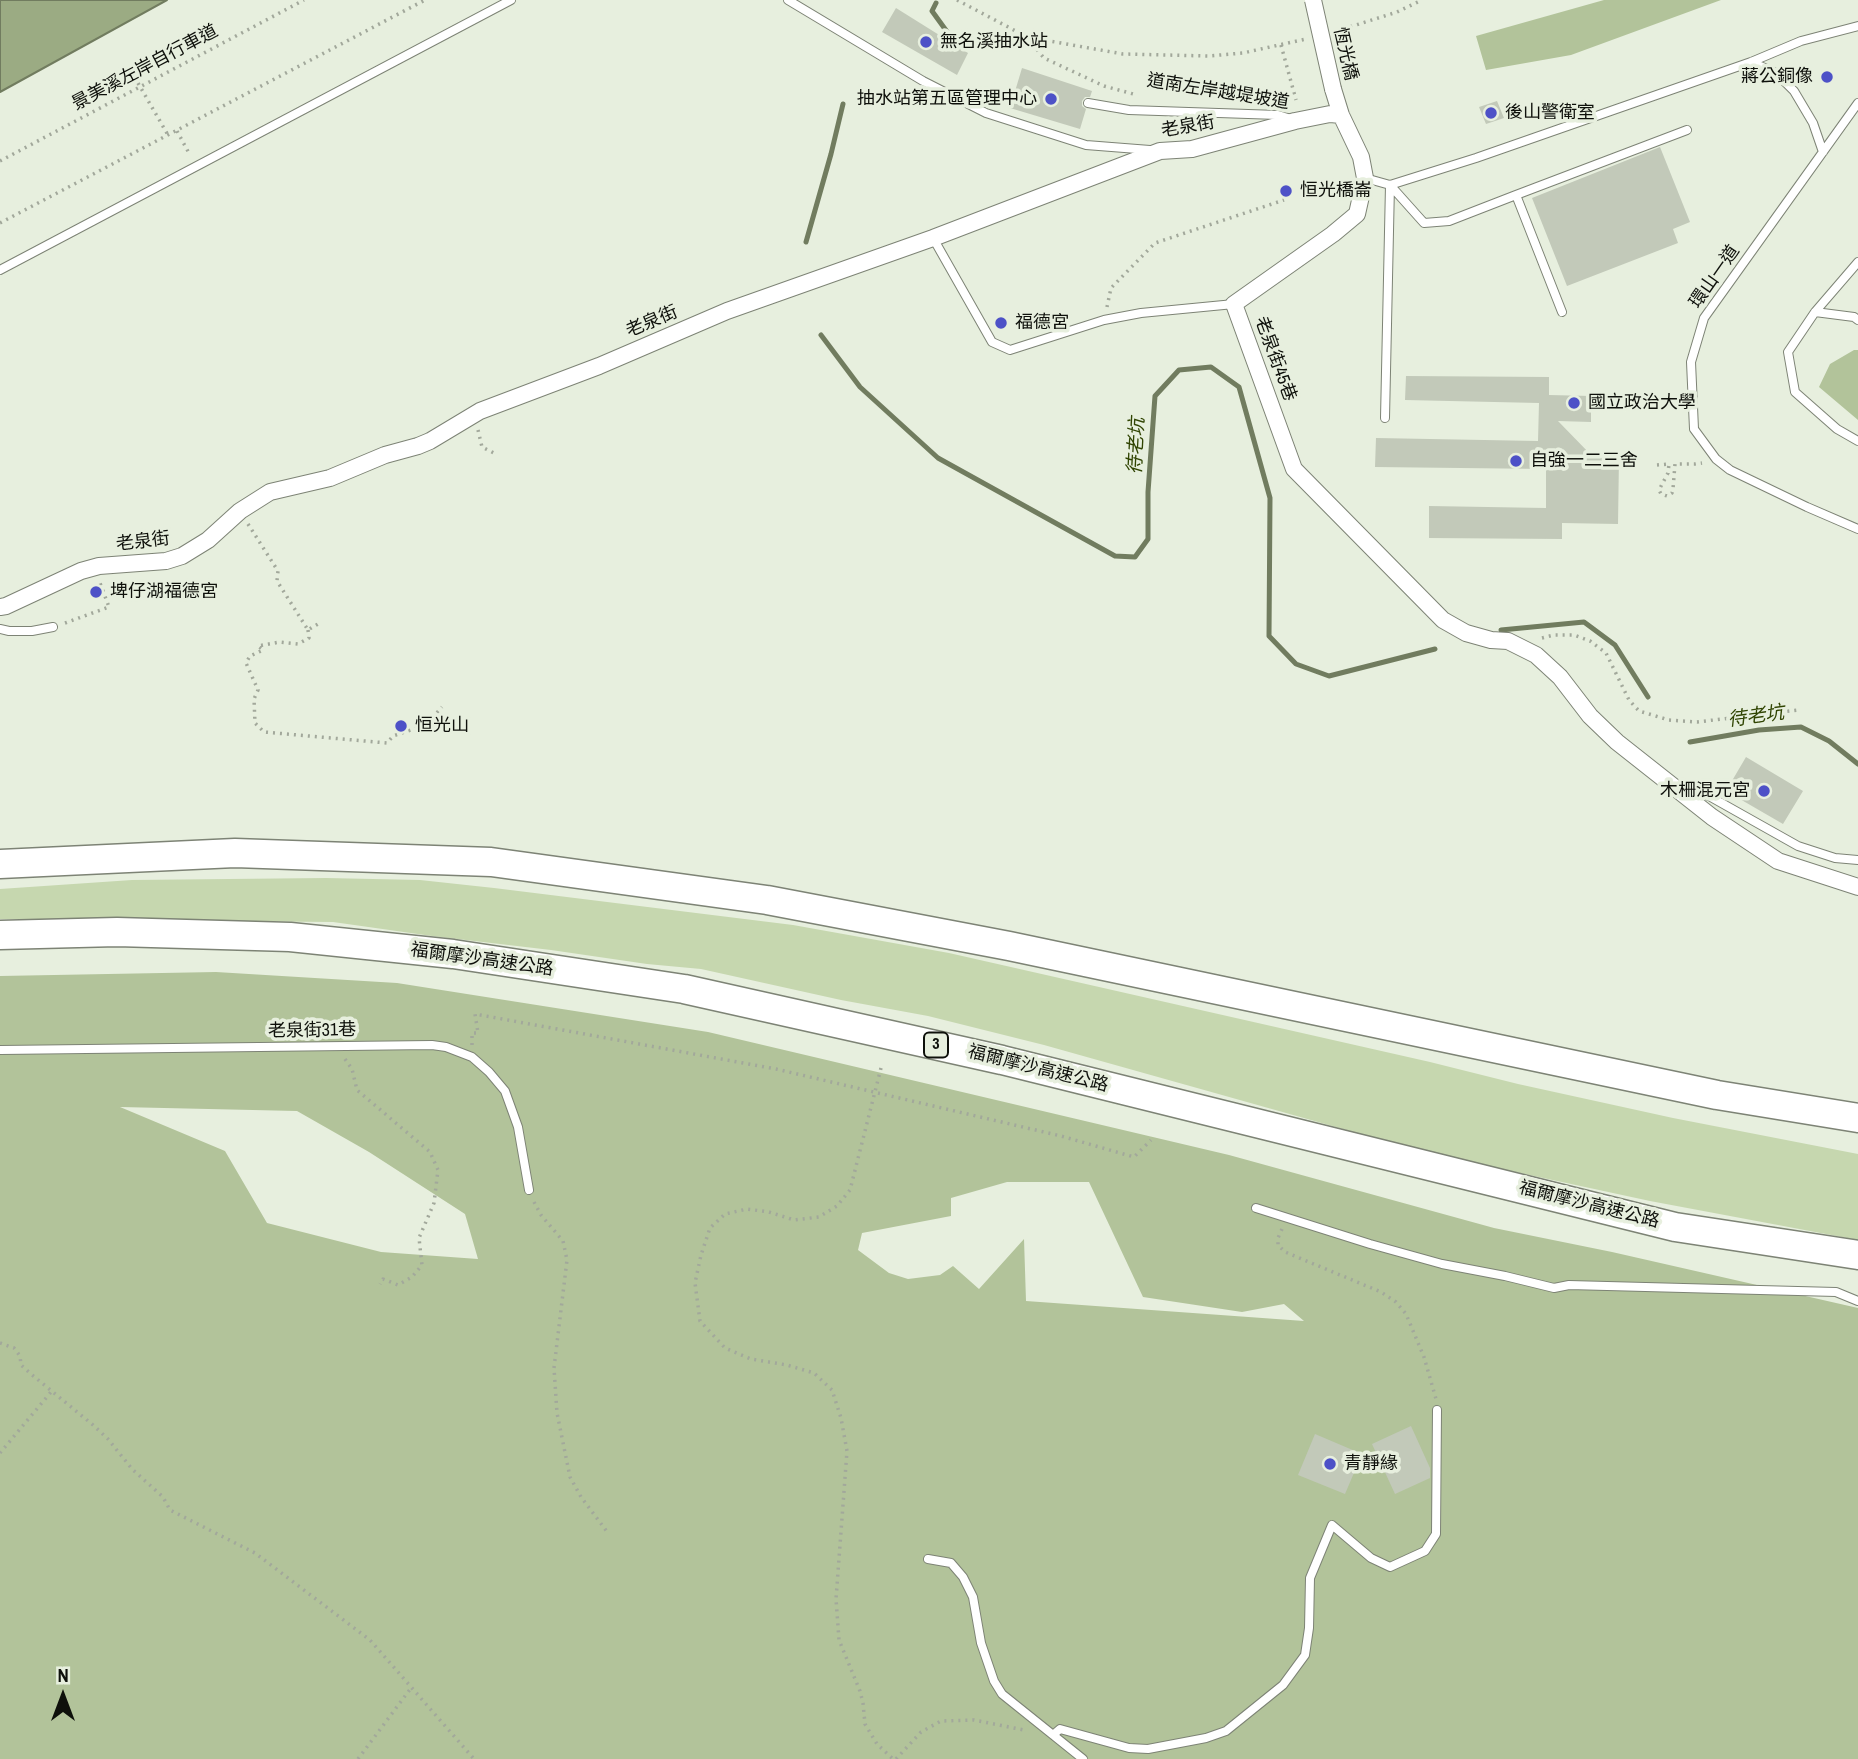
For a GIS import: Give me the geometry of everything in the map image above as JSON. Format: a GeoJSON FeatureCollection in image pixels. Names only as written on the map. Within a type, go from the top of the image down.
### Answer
{"type":"FeatureCollection","features":[{"type":"Feature","properties":{"kind":"highway"},"geometry":{"type":"LineString","coordinates":[[0,864],[235,853],[491,862],[726,894],[1009,946],[1717,1095],[1858,1118]]}},
{"type":"Feature","properties":{"kind":"highway","name":"福爾摩沙高速公路"},"geometry":{"type":"LineString","coordinates":[[0,935],[117,932],[290,937],[453,954],[684,989],[1002,1060],[1675,1227],[1858,1255]]}},
{"type":"Feature","properties":{"kind":"highway"},"geometry":{"type":"LineString","coordinates":[[1675,1227],[1858,1274]]}},
{"type":"Feature","properties":{"kind":"street","name":"恆光橋"},"geometry":{"type":"LineString","coordinates":[[1313,0],[1332,89],[1341,115]]}},
{"type":"Feature","properties":{"kind":"street","name":"老泉街"},"geometry":{"type":"LineString","coordinates":[[0,607],[81,571],[99,566],[166,561],[182,556],[208,540],[240,511],[271,492],[330,478],[385,455],[418,446],[468,417],[599,366],[727,311],[933,238],[1160,151],[1192,149],[1295,121],[1330,114],[1341,115]]}},
{"type":"Feature","properties":{"kind":"street","name":"老泉街45巷"},"geometry":{"type":"LineString","coordinates":[[1341,115],[1361,158],[1365,178],[1357,214],[1234,304],[1294,468],[1443,620],[1466,633],[1491,640],[1508,640]]}},
{"type":"Feature","properties":{"kind":"street"},"geometry":{"type":"LineString","coordinates":[[1508,640],[1536,655],[1560,677],[1590,716],[1618,742],[1712,817],[1778,861],[1858,887]]}},
{"type":"Feature","properties":{"kind":"lane"},"geometry":{"type":"LineString","coordinates":[[0,270],[511,0]]}},
{"type":"Feature","properties":{"kind":"lane"},"geometry":{"type":"LineString","coordinates":[[788,0],[923,80],[986,113],[1086,145],[1160,151]]}},
{"type":"Feature","properties":{"kind":"lane"},"geometry":{"type":"LineString","coordinates":[[1390,185],[1476,158],[1751,62],[1801,41],[1858,26]]}},
{"type":"Feature","properties":{"kind":"lane"},"geometry":{"type":"LineString","coordinates":[[1751,62],[1776,73],[1794,91],[1813,123],[1823,152]]}},
{"type":"Feature","properties":{"kind":"lane","name":"道南左岸越堤坡道"},"geometry":{"type":"LineString","coordinates":[[1088,103],[1129,110],[1278,115],[1295,121]]}},
{"type":"Feature","properties":{"kind":"lane","name":"環山一道"},"geometry":{"type":"LineString","coordinates":[[1858,103],[1704,318],[1691,362],[1694,429],[1716,459],[1730,470],[1858,529]]}},
{"type":"Feature","properties":{"kind":"lane"},"geometry":{"type":"LineString","coordinates":[[1365,178],[1390,185],[1424,223],[1449,222],[1687,130]]}},
{"type":"Feature","properties":{"kind":"lane"},"geometry":{"type":"LineString","coordinates":[[1385,418],[1390,185]]}},
{"type":"Feature","properties":{"kind":"lane"},"geometry":{"type":"LineString","coordinates":[[1516,195],[1562,312]]}},
{"type":"Feature","properties":{"kind":"lane"},"geometry":{"type":"LineString","coordinates":[[933,238],[992,342],[1010,351],[1104,320],[1141,313],[1234,304]]}},
{"type":"Feature","properties":{"kind":"lane"},"geometry":{"type":"LineString","coordinates":[[1858,262],[1815,312],[1788,352],[1795,392],[1837,429],[1858,441]]}},
{"type":"Feature","properties":{"kind":"lane"},"geometry":{"type":"LineString","coordinates":[[1815,312],[1854,317],[1858,320]]}},
{"type":"Feature","properties":{"kind":"lane"},"geometry":{"type":"LineString","coordinates":[[0,629],[32,631],[53,627]]}},
{"type":"Feature","properties":{"kind":"lane"},"geometry":{"type":"LineString","coordinates":[[1669,782],[1709,796],[1798,846],[1835,858],[1858,860]]}},
{"type":"Feature","properties":{"kind":"lane","name":"老泉街31巷"},"geometry":{"type":"LineString","coordinates":[[0,1050],[446,1047],[472,1057],[505,1091],[518,1127],[528,1191]]}},
{"type":"Feature","properties":{"kind":"lane"},"geometry":{"type":"LineString","coordinates":[[1256,1208],[1442,1264],[1554,1288],[1569,1285],[1836,1293],[1858,1301]]}},
{"type":"Feature","properties":{"kind":"lane"},"geometry":{"type":"LineString","coordinates":[[1053,1735],[1060,1729],[1129,1748],[1148,1749],[1206,1738],[1226,1731],[1283,1685],[1305,1655],[1309,1628],[1310,1578],[1332,1525],[1371,1558],[1390,1567],[1425,1550],[1436,1534],[1437,1410]]}},
{"type":"Feature","properties":{"kind":"lane"},"geometry":{"type":"LineString","coordinates":[[928,1559],[951,1563],[974,1597],[981,1643],[994,1681],[1002,1694],[1083,1759]]}},
{"type":"Feature","properties":{"kind":"path","name":"景美溪左岸自行車道"},"geometry":{"type":"LineString","coordinates":[[0,161],[304,0]]}},
{"type":"Feature","properties":{"kind":"path"},"geometry":{"type":"LineString","coordinates":[[0,223],[425,0]]}},
{"type":"Feature","properties":{"kind":"path"},"geometry":{"type":"LineString","coordinates":[[957,0],[1027,37],[1123,54],[1232,54],[1313,38]]}},
{"type":"Feature","properties":{"kind":"path"},"geometry":{"type":"LineString","coordinates":[[1326,34],[1397,12],[1422,0]]}},
{"type":"Feature","properties":{"kind":"path","name":"道南左岸越堤坡道"},"geometry":{"type":"LineString","coordinates":[[1027,37],[1044,58],[1104,86],[1148,99]]}},
{"type":"Feature","properties":{"kind":"path"},"geometry":{"type":"LineString","coordinates":[[1281,45],[1296,100]]}},
{"type":"Feature","properties":{"kind":"path"},"geometry":{"type":"LineString","coordinates":[[131,71],[168,135]]}},
{"type":"Feature","properties":{"kind":"path"},"geometry":{"type":"LineString","coordinates":[[177,131],[196,166]]}},
{"type":"Feature","properties":{"kind":"path"},"geometry":{"type":"LineString","coordinates":[[1104,320],[1111,288],[1155,243],[1284,200]]}},
{"type":"Feature","properties":{"kind":"path"},"geometry":{"type":"LineString","coordinates":[[468,417],[479,432],[482,447],[496,454]]}},
{"type":"Feature","properties":{"kind":"path"},"geometry":{"type":"LineString","coordinates":[[1657,465],[1669,464],[1668,473],[1659,491],[1667,496],[1672,493],[1675,464],[1695,464],[1716,459]]}},
{"type":"Feature","properties":{"kind":"path"},"geometry":{"type":"LineString","coordinates":[[253,533],[278,572],[277,581],[308,629],[309,638],[298,644],[280,642],[258,646],[263,650],[250,656],[246,663],[258,690],[254,699],[255,723],[264,732],[387,743],[393,736],[426,725],[442,707]]}},
{"type":"Feature","properties":{"kind":"path"},"geometry":{"type":"LineString","coordinates":[[53,627],[109,607],[99,578]]}},
{"type":"Feature","properties":{"kind":"path"},"geometry":{"type":"LineString","coordinates":[[308,629],[318,624]]}},
{"type":"Feature","properties":{"kind":"path"},"geometry":{"type":"LineString","coordinates":[[1508,640],[1526,641],[1554,635],[1574,635],[1590,640],[1606,653],[1629,700],[1639,710],[1669,720],[1697,722],[1798,710]]}},
{"type":"Feature","properties":{"kind":"path"},"geometry":{"type":"LineString","coordinates":[[472,1057],[472,1033],[478,1033],[475,1014],[776,1069],[1061,1136],[1134,1157],[1151,1140]]}},
{"type":"Feature","properties":{"kind":"path"},"geometry":{"type":"LineString","coordinates":[[337,1046],[352,1069],[357,1090],[430,1153],[438,1170],[433,1203],[419,1238],[422,1265],[412,1277],[398,1285],[383,1279],[380,1284]]}},
{"type":"Feature","properties":{"kind":"path"},"geometry":{"type":"LineString","coordinates":[[881,1068],[850,1190],[837,1206],[819,1217],[794,1220],[747,1209],[725,1214],[710,1227],[695,1283],[700,1321],[725,1348],[751,1359],[814,1373],[832,1390],[847,1451],[836,1599],[839,1640],[860,1691],[865,1724],[877,1744],[895,1759],[921,1732],[941,1721],[974,1720],[1053,1735]]}},
{"type":"Feature","properties":{"kind":"path"},"geometry":{"type":"LineString","coordinates":[[528,1191],[541,1215],[563,1241],[567,1260],[554,1367],[557,1413],[570,1477],[581,1497],[608,1533]]}},
{"type":"Feature","properties":{"kind":"path"},"geometry":{"type":"LineString","coordinates":[[1288,1218],[1278,1238],[1278,1245],[1285,1252],[1381,1292],[1396,1302],[1406,1314],[1424,1357],[1435,1393],[1437,1410]]}},
{"type":"Feature","properties":{"kind":"path"},"geometry":{"type":"LineString","coordinates":[[0,1343],[14,1348],[20,1356],[21,1365],[108,1439],[132,1469],[163,1497],[170,1510],[255,1553],[370,1640],[474,1759]]}},
{"type":"Feature","properties":{"kind":"path"},"geometry":{"type":"LineString","coordinates":[[0,1453],[51,1392]]}},
{"type":"Feature","properties":{"kind":"path"},"geometry":{"type":"LineString","coordinates":[[358,1759],[412,1687]]}},
{"type":"Feature","properties":{"kind":"shaded area"},"geometry":{"type":"Polygon","coordinates":[[[0,0],[167,0],[0,92],[0,0]]]}},
{"type":"Feature","properties":{"kind":"shaded area"},"geometry":{"type":"Polygon","coordinates":[[[1604,0],[1721,0],[1571,55],[1486,70],[1476,36],[1604,0]]]}},
{"type":"Feature","properties":{"kind":"shaded area"},"geometry":{"type":"Polygon","coordinates":[[[1858,350],[1858,420],[1819,387],[1830,364],[1858,350]]]}},
{"type":"Feature","properties":{"kind":"shaded area"},"geometry":{"type":"Polygon","coordinates":[[[132,880],[420,880],[494,888],[793,925],[949,953],[1518,1084],[1858,1154],[1858,1240],[1650,1201],[1432,1154],[1044,1045],[928,1016],[701,969],[333,922],[0,919],[0,889],[132,880]]]}},
{"type":"Feature","properties":{"kind":"shaded area"},"geometry":{"type":"Polygon","coordinates":[[[216,972],[397,983],[708,1032],[1229,1155],[1494,1228],[1858,1308],[1858,1759],[0,1759],[0,976],[216,972]],[[120,1107],[225,1151],[267,1223],[381,1252],[478,1259],[465,1214],[369,1152],[297,1111],[120,1107]],[[1007,1182],[951,1198],[951,1216],[862,1233],[858,1250],[889,1273],[908,1279],[940,1275],[953,1266],[979,1289],[1024,1239],[1026,1301],[1304,1321],[1284,1304],[1242,1312],[1143,1297],[1089,1182],[1007,1182]]]}},
{"type":"Feature","properties":{"kind":"building","name":"無名溪抽水站"},"geometry":{"type":"Polygon","coordinates":[[[896,8],[968,53],[957,75],[882,32],[896,8]]]}},
{"type":"Feature","properties":{"kind":"building","name":"抽水站第五區管理中心"},"geometry":{"type":"Polygon","coordinates":[[[1022,68],[1092,91],[1090,97],[1085,97],[1082,101],[1082,106],[1086,109],[1080,129],[1010,108],[1022,68]]]}},
{"type":"Feature","properties":{"kind":"building","name":"後山警衛室"},"geometry":{"type":"Polygon","coordinates":[[[1497,101],[1504,118],[1486,124],[1479,107],[1497,101]]]}},
{"type":"Feature","properties":{"kind":"building"},"geometry":{"type":"Polygon","coordinates":[[[1660,147],[1690,222],[1673,229],[1678,243],[1567,286],[1532,198],[1660,147]]]}},
{"type":"Feature","properties":{"kind":"building","name":"自強一二三舍"},"geometry":{"type":"Polygon","coordinates":[[[1406,376],[1549,377],[1549,395],[1591,396],[1591,422],[1558,421],[1593,457],[1619,457],[1618,524],[1562,523],[1562,539],[1429,538],[1429,506],[1546,508],[1546,469],[1375,467],[1376,438],[1538,441],[1539,403],[1405,400],[1406,376]]]}},
{"type":"Feature","properties":{"kind":"building","name":"木柵混元宮"},"geometry":{"type":"Polygon","coordinates":[[[1746,757],[1803,791],[1783,824],[1726,791],[1746,757]]]}},
{"type":"Feature","properties":{"kind":"building"},"geometry":{"type":"Polygon","coordinates":[[[1411,1426],[1430,1468],[1430,1478],[1395,1494],[1372,1444],[1411,1426]]]}},
{"type":"Feature","properties":{"kind":"building","name":"青靜緣"},"geometry":{"type":"Polygon","coordinates":[[[1315,1434],[1362,1454],[1345,1494],[1298,1475],[1315,1434]]]}},
{"type":"Feature","properties":{"kind":"waterway","name":"待老坑"},"geometry":{"type":"LineString","coordinates":[[936,3],[932,11],[953,40]]}},
{"type":"Feature","properties":{"kind":"waterway","name":"待老坑"},"geometry":{"type":"LineString","coordinates":[[806,242],[843,104]]}},
{"type":"Feature","properties":{"kind":"waterway","name":"待老坑"},"geometry":{"type":"LineString","coordinates":[[821,335],[860,387],[938,458],[1115,556],[1135,557],[1148,539],[1148,492],[1155,396],[1179,370],[1211,367],[1239,387],[1270,498],[1269,636],[1296,664],[1329,676],[1435,649]]}},
{"type":"Feature","properties":{"kind":"waterway","name":"待老坑"},"geometry":{"type":"LineString","coordinates":[[1501,630],[1584,622],[1615,645],[1648,697]]}},
{"type":"Feature","properties":{"kind":"waterway","name":"待老坑"},"geometry":{"type":"LineString","coordinates":[[1690,742],[1759,730],[1801,727],[1829,741],[1858,764]]}},
{"type":"Feature","properties":{"kind":"place","name":"無名溪抽水站"},"geometry":{"type":"Point","coordinates":[926,42]}},
{"type":"Feature","properties":{"kind":"place","name":"蔣公銅像"},"geometry":{"type":"Point","coordinates":[1827,77]}},
{"type":"Feature","properties":{"kind":"place","name":"抽水站第五區管理中心"},"geometry":{"type":"Point","coordinates":[1051,99]}},
{"type":"Feature","properties":{"kind":"place","name":"後山警衛室"},"geometry":{"type":"Point","coordinates":[1491,113]}},
{"type":"Feature","properties":{"kind":"place","name":"恒光橋崙"},"geometry":{"type":"Point","coordinates":[1286,191]}},
{"type":"Feature","properties":{"kind":"place","name":"福德宮"},"geometry":{"type":"Point","coordinates":[1001,323]}},
{"type":"Feature","properties":{"kind":"place","name":"國立政治大學"},"geometry":{"type":"Point","coordinates":[1574,403]}},
{"type":"Feature","properties":{"kind":"place","name":"自強一二三舍"},"geometry":{"type":"Point","coordinates":[1516,461]}},
{"type":"Feature","properties":{"kind":"place","name":"埤仔湖福德宮"},"geometry":{"type":"Point","coordinates":[96,592]}},
{"type":"Feature","properties":{"kind":"place","name":"恒光山"},"geometry":{"type":"Point","coordinates":[401,726]}},
{"type":"Feature","properties":{"kind":"place","name":"木柵混元宮"},"geometry":{"type":"Point","coordinates":[1764,791]}},
{"type":"Feature","properties":{"kind":"place","name":"青靜緣"},"geometry":{"type":"Point","coordinates":[1330,1464]}}]}
